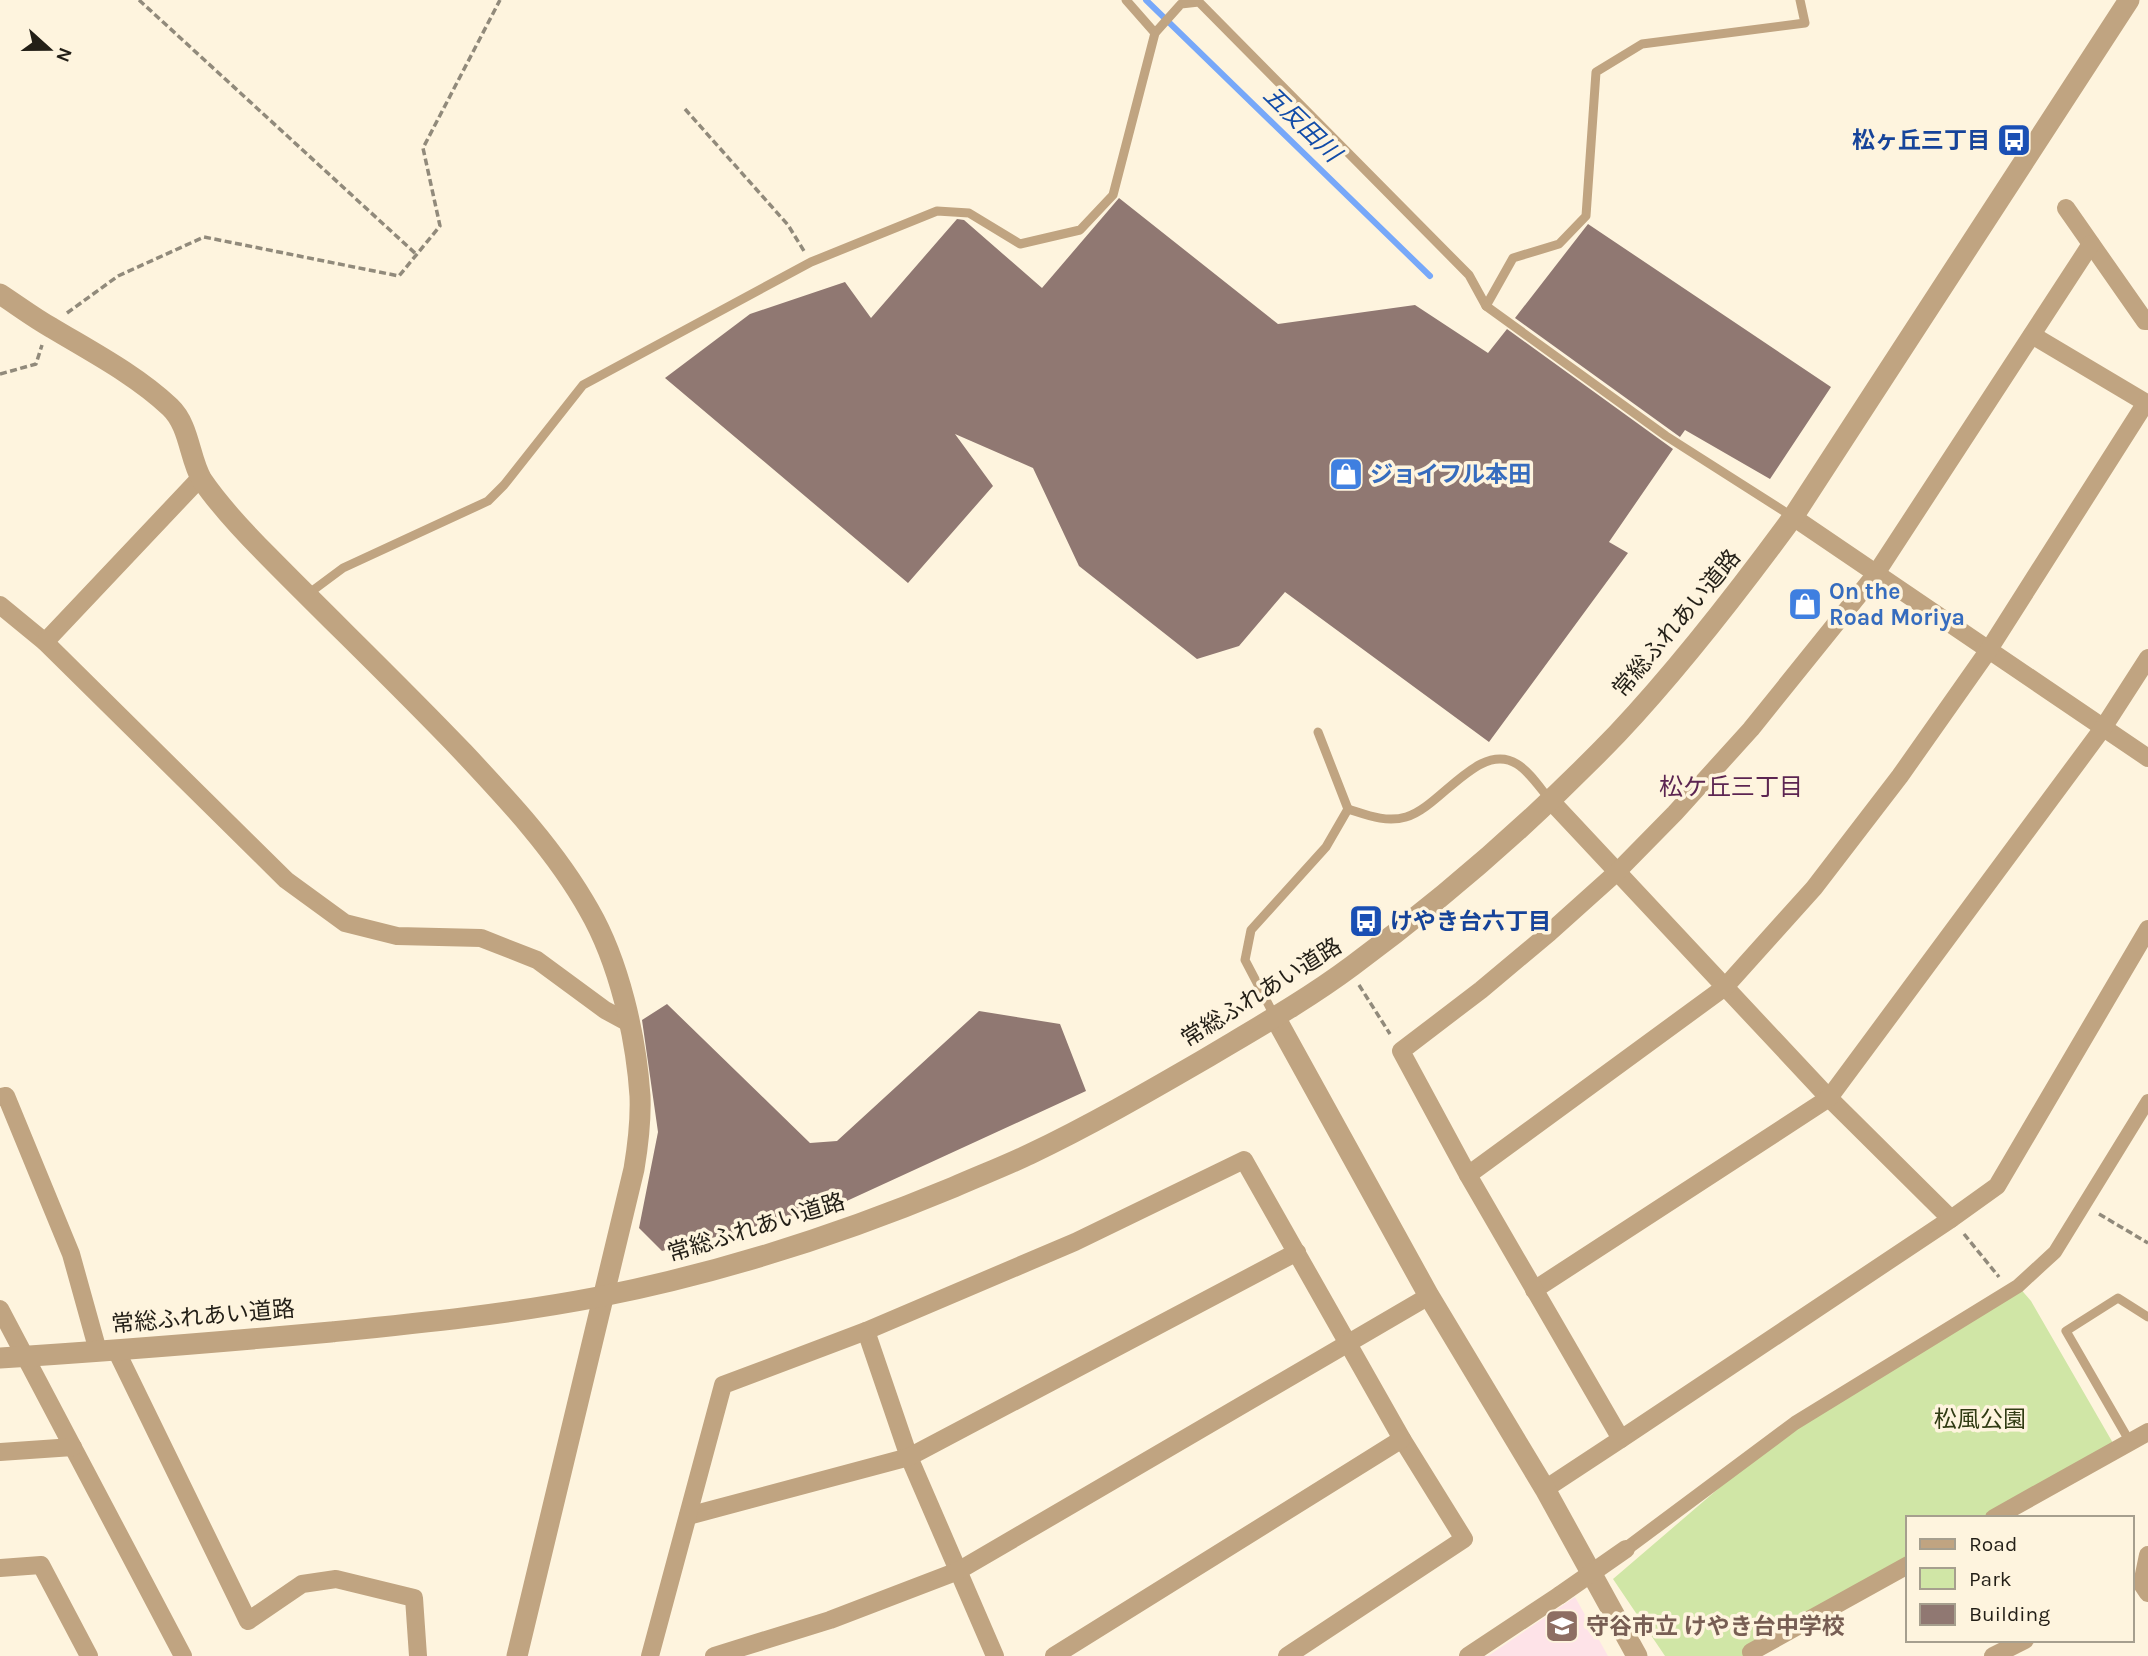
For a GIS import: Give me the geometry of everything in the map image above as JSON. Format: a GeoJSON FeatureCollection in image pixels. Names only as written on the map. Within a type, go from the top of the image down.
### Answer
{"type":"FeatureCollection","features":[{"type":"Feature","properties":{"kind":"street","name":"常総ふれあい道路"},"geometry":{"type":"LineString","coordinates":[[0,1358],[418,1324],[604,1296],[796,1247],[919,1201],[1028,1155],[1145,1094],[1275,1017],[1349,969],[1434,902],[1550,800],[1617,734],[1676,667],[1736,595],[1793,517],[2129,0]]}},
{"type":"Feature","properties":{"kind":"street"},"geometry":{"type":"LineString","coordinates":[[2066,208],[2145,321],[2148,321]]}},
{"type":"Feature","properties":{"kind":"street"},"geometry":{"type":"LineString","coordinates":[[1621,1439],[1468,1175],[1401,1051],[1501,974],[1617,872],[1751,729],[1875,575],[2091,244]]}},
{"type":"Feature","properties":{"kind":"street"},"geometry":{"type":"LineString","coordinates":[[0,294],[119,368],[172,409],[184,431],[201,477],[227,513],[306,595],[396,681],[496,787],[563,868],[590,912],[613,962],[629,1023],[640,1096],[638,1143],[634,1170],[517,1656]]}},
{"type":"Feature","properties":{"kind":"street"},"geometry":{"type":"LineString","coordinates":[[1468,1175],[1725,987],[1814,888],[1900,776],[1988,650],[2146,404],[2032,335]]}},
{"type":"Feature","properties":{"kind":"street"},"geometry":{"type":"LineString","coordinates":[[45,642],[201,477]]}},
{"type":"Feature","properties":{"kind":"street"},"geometry":{"type":"LineString","coordinates":[[1793,517],[2148,758]]}},
{"type":"Feature","properties":{"kind":"street"},"geometry":{"type":"LineString","coordinates":[[0,605],[45,642],[286,880],[345,923],[397,936],[481,938],[537,960],[605,1010],[629,1023]]}},
{"type":"Feature","properties":{"kind":"street"},"geometry":{"type":"LineString","coordinates":[[1534,1290],[1829,1098],[2103,728],[2148,658]]}},
{"type":"Feature","properties":{"kind":"street"},"geometry":{"type":"LineString","coordinates":[[1550,800],[1829,1098],[1951,1219]]}},
{"type":"Feature","properties":{"kind":"street"},"geometry":{"type":"LineString","coordinates":[[1545,1489],[1997,1186],[2148,929]]}},
{"type":"Feature","properties":{"kind":"street"},"geometry":{"type":"LineString","coordinates":[[1275,1017],[1429,1296],[1545,1489],[1637,1656]]}},
{"type":"Feature","properties":{"kind":"street"},"geometry":{"type":"LineString","coordinates":[[0,1097],[6,1096],[71,1254],[107,1351],[248,1621],[302,1584],[336,1579],[414,1598],[418,1656]]}},
{"type":"Feature","properties":{"kind":"street"},"geometry":{"type":"LineString","coordinates":[[1468,1656],[1626,1549],[1795,1423],[2011,1291],[2055,1252],[2148,1101]]}},
{"type":"Feature","properties":{"kind":"street"},"geometry":{"type":"LineString","coordinates":[[650,1656],[723,1385],[866,1331],[1075,1242],[1244,1160],[1402,1439],[1464,1539],[1287,1656]]}},
{"type":"Feature","properties":{"kind":"street"},"geometry":{"type":"LineString","coordinates":[[688,1516],[909,1457],[1297,1252]]}},
{"type":"Feature","properties":{"kind":"street"},"geometry":{"type":"LineString","coordinates":[[714,1656],[830,1620],[958,1571],[1429,1296]]}},
{"type":"Feature","properties":{"kind":"street"},"geometry":{"type":"LineString","coordinates":[[0,1309],[183,1656]]}},
{"type":"Feature","properties":{"kind":"street"},"geometry":{"type":"LineString","coordinates":[[866,1331],[909,1457],[995,1656]]}},
{"type":"Feature","properties":{"kind":"street"},"geometry":{"type":"LineString","coordinates":[[1998,1516],[2148,1432]]}},
{"type":"Feature","properties":{"kind":"street"},"geometry":{"type":"LineString","coordinates":[[1055,1656],[1402,1439]]}},
{"type":"Feature","properties":{"kind":"street"},"geometry":{"type":"LineString","coordinates":[[0,1452],[73,1447]]}},
{"type":"Feature","properties":{"kind":"street"},"geometry":{"type":"LineString","coordinates":[[2143,1587],[2148,1555]]}},
{"type":"Feature","properties":{"kind":"street"},"geometry":{"type":"LineString","coordinates":[[0,1568],[41,1565],[89,1656]]}},
{"type":"Feature","properties":{"kind":"street"},"geometry":{"type":"LineString","coordinates":[[1753,1656],[1751,1652],[1906,1566]]}},
{"type":"Feature","properties":{"kind":"street"},"geometry":{"type":"LineString","coordinates":[[1993,1656],[2021,1642]]}},
{"type":"Feature","properties":{"kind":"lane"},"geometry":{"type":"LineString","coordinates":[[1126,0],[1155,33]]}},
{"type":"Feature","properties":{"kind":"lane"},"geometry":{"type":"LineString","coordinates":[[1486,306],[1513,258],[1559,244],[1586,216],[1597,72],[1642,44],[1805,23],[1800,0]]}},
{"type":"Feature","properties":{"kind":"lane"},"geometry":{"type":"LineString","coordinates":[[306,595],[343,568],[488,501],[504,485],[583,385],[811,262],[937,211],[969,213],[1020,244],[1080,230],[1113,195],[1155,33],[1181,4],[1199,2],[1469,275],[1486,306],[1666,436],[1793,517]]}},
{"type":"Feature","properties":{"kind":"lane"},"geometry":{"type":"LineString","coordinates":[[1318,732],[1348,809]]}},
{"type":"Feature","properties":{"kind":"lane"},"geometry":{"type":"LineString","coordinates":[[1348,809],[1384,820],[1407,817],[1426,807],[1471,770],[1493,758],[1514,762],[1550,800]]}},
{"type":"Feature","properties":{"kind":"lane"},"geometry":{"type":"LineString","coordinates":[[1275,1017],[1247,968],[1245,960],[1251,930],[1326,847],[1348,809]]}},
{"type":"Feature","properties":{"kind":"lane"},"geometry":{"type":"LineString","coordinates":[[2130,1442],[2066,1331],[2118,1298],[2148,1317]]}},
{"type":"Feature","properties":{"kind":"path"},"geometry":{"type":"LineString","coordinates":[[139,0],[416,254]]}},
{"type":"Feature","properties":{"kind":"path"},"geometry":{"type":"LineString","coordinates":[[0,374],[36,364],[48,326],[118,276],[204,237],[399,276],[440,226],[423,148],[500,0]]}},
{"type":"Feature","properties":{"kind":"path"},"geometry":{"type":"LineString","coordinates":[[685,109],[788,225],[811,262]]}},
{"type":"Feature","properties":{"kind":"path"},"geometry":{"type":"LineString","coordinates":[[1349,969],[1401,1051]]}},
{"type":"Feature","properties":{"kind":"path"},"geometry":{"type":"LineString","coordinates":[[2084,1205],[2148,1243]]}},
{"type":"Feature","properties":{"kind":"path"},"geometry":{"type":"LineString","coordinates":[[1951,1219],[2011,1291]]}},
{"type":"Feature","properties":{"kind":"shaded area","name":"守谷市立 けやき台中学校"},"geometry":{"type":"Polygon","coordinates":[[[1575,1597],[1608,1656],[1488,1656],[1575,1597]]]}},
{"type":"Feature","properties":{"kind":"green space","name":"松風公園"},"geometry":{"type":"Polygon","coordinates":[[[2018,1286],[2031,1301],[2117,1450],[1998,1516],[1906,1516],[1906,1566],[1743,1656],[1665,1656],[1613,1579],[1795,1423],[2018,1286]]]}},
{"type":"Feature","properties":{"kind":"building","name":"ジョイフル本田"},"geometry":{"type":"Polygon","coordinates":[[[1119,198],[1278,324],[1415,305],[1488,353],[1507,329],[1673,449],[1609,542],[1628,553],[1489,742],[1285,592],[1239,646],[1197,659],[1079,566],[1033,468],[955,434],[993,486],[908,583],[665,378],[750,314],[845,282],[871,318],[957,219],[964,220],[1042,288],[1119,198]]]}},
{"type":"Feature","properties":{"kind":"building"},"geometry":{"type":"Polygon","coordinates":[[[1588,224],[1831,387],[1770,479],[1685,430],[1680,437],[1515,318],[1588,224]]]}},
{"type":"Feature","properties":{"kind":"building"},"geometry":{"type":"Polygon","coordinates":[[[667,1004],[810,1143],[837,1141],[979,1011],[1060,1024],[1086,1091],[838,1205],[662,1251],[639,1228],[658,1132],[642,1020],[667,1004]]]}},
{"type":"Feature","properties":{"kind":"waterway","name":"五反田川"},"geometry":{"type":"LineString","coordinates":[[1146,0],[1430,276]]}},
{"type":"Feature","properties":{"kind":"place","name":"松ヶ丘三丁目"},"geometry":{"type":"Point","coordinates":[2014,140]}},
{"type":"Feature","properties":{"kind":"place","name":"ジョイフル本田"},"geometry":{"type":"Point","coordinates":[1346,474]}},
{"type":"Feature","properties":{"kind":"place","name":"On the Road Moriya"},"geometry":{"type":"Point","coordinates":[1805,604]}},
{"type":"Feature","properties":{"kind":"place","name":"けやき台六丁目"},"geometry":{"type":"Point","coordinates":[1366,921]}},
{"type":"Feature","properties":{"kind":"place","name":"守谷市立 けやき台中学校"},"geometry":{"type":"Point","coordinates":[1562,1626]}},
{"type":"Feature","properties":{"kind":"district","name":"松ケ丘三丁目"},"geometry":{"type":"Point","coordinates":[1731,787]}}]}
